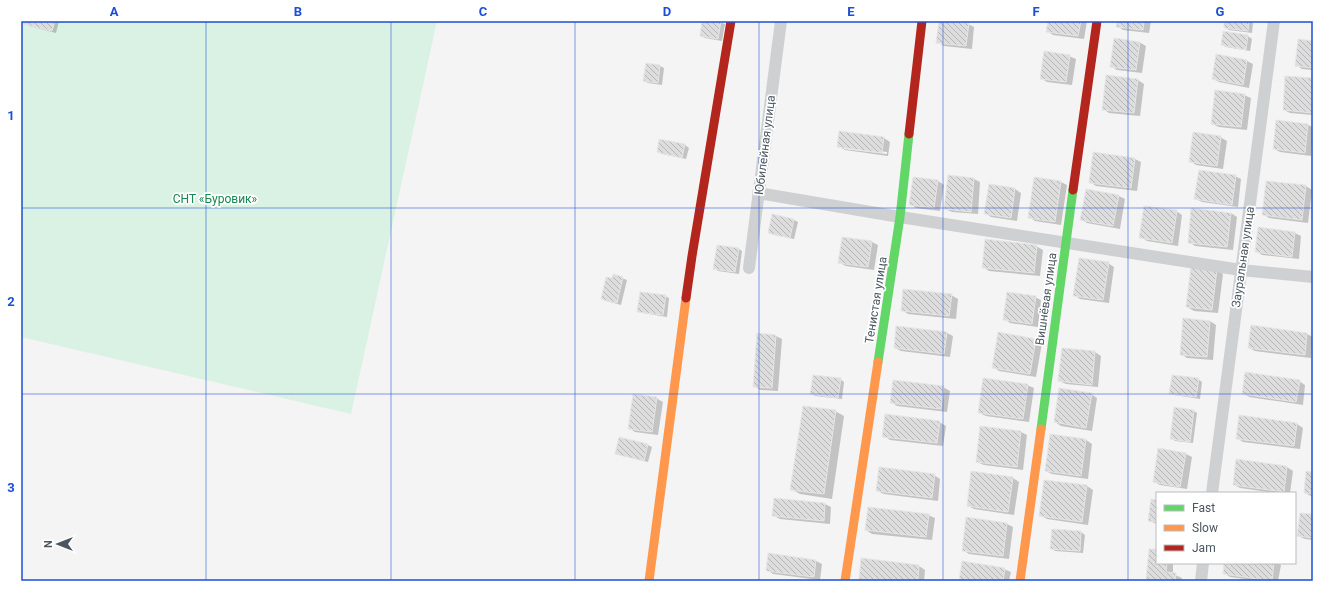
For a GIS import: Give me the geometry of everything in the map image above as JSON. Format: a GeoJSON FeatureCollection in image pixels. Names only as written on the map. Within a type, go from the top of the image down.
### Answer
{"type":"FeatureCollection","features":[{"type":"Feature","properties":{"kind":"street"},"geometry":{"type":"LineString","coordinates":[[649,581],[692,256],[731,21]]}},
{"type":"Feature","properties":{"kind":"street","name":"Юбилейная улица"},"geometry":{"type":"LineString","coordinates":[[749,268],[781,21]]}},
{"type":"Feature","properties":{"kind":"street","name":"Тенистая улица"},"geometry":{"type":"LineString","coordinates":[[845,581],[900,217],[922,21]]}},
{"type":"Feature","properties":{"kind":"street","name":"Вишнёвая улица"},"geometry":{"type":"LineString","coordinates":[[1020,581],[1097,21]]}},
{"type":"Feature","properties":{"kind":"street","name":"Зауральная улица"},"geometry":{"type":"LineString","coordinates":[[1212,492],[1274,21]]}},
{"type":"Feature","properties":{"kind":"street"},"geometry":{"type":"LineString","coordinates":[[758,193],[900,217],[1241,270],[1313,277]]}},
{"type":"Feature","properties":{"kind":"street"},"geometry":{"type":"LineString","coordinates":[[1200,581],[1203,564]]}},
{"type":"Feature","properties":{"kind":"green space","name":"СНТ «Буровик»"},"geometry":{"type":"Polygon","coordinates":[[[21,21],[437,21],[351,414],[21,337],[21,21]]]}},
{"type":"Feature","properties":{"kind":"building"},"geometry":{"type":"Polygon","coordinates":[[[24,21],[55,21],[52,31],[23,24],[24,21]]]}},
{"type":"Feature","properties":{"kind":"building"},"geometry":{"type":"Polygon","coordinates":[[[702,21],[721,21],[718,39],[700,36],[702,21]]]}},
{"type":"Feature","properties":{"kind":"building"},"geometry":{"type":"Polygon","coordinates":[[[939,21],[969,23],[966,46],[936,43],[939,21]]]}},
{"type":"Feature","properties":{"kind":"building"},"geometry":{"type":"Polygon","coordinates":[[[1048,21],[1081,21],[1078,36],[1046,32],[1048,21]]]}},
{"type":"Feature","properties":{"kind":"building"},"geometry":{"type":"Polygon","coordinates":[[[1117,21],[1144,21],[1143,30],[1116,27],[1117,21]]]}},
{"type":"Feature","properties":{"kind":"building"},"geometry":{"type":"Polygon","coordinates":[[[1224,21],[1249,21],[1248,31],[1224,28],[1224,21]]]}},
{"type":"Feature","properties":{"kind":"building"},"geometry":{"type":"Polygon","coordinates":[[[1223,31],[1248,35],[1246,50],[1221,45],[1223,31]]]}},
{"type":"Feature","properties":{"kind":"building"},"geometry":{"type":"Polygon","coordinates":[[[1114,38],[1140,42],[1136,70],[1110,67],[1114,38]]]}},
{"type":"Feature","properties":{"kind":"building"},"geometry":{"type":"Polygon","coordinates":[[[1298,39],[1313,41],[1313,68],[1295,66],[1298,39]]]}},
{"type":"Feature","properties":{"kind":"building"},"geometry":{"type":"Polygon","coordinates":[[[1044,51],[1070,55],[1066,82],[1040,79],[1044,51]]]}},
{"type":"Feature","properties":{"kind":"building"},"geometry":{"type":"Polygon","coordinates":[[[1216,54],[1247,60],[1243,85],[1212,79],[1216,54]]]}},
{"type":"Feature","properties":{"kind":"building"},"geometry":{"type":"Polygon","coordinates":[[[646,63],[660,65],[658,83],[643,81],[646,63]]]}},
{"type":"Feature","properties":{"kind":"building"},"geometry":{"type":"Polygon","coordinates":[[[1106,75],[1138,79],[1134,113],[1102,110],[1106,75]]]}},
{"type":"Feature","properties":{"kind":"building"},"geometry":{"type":"Polygon","coordinates":[[[1285,76],[1313,78],[1313,113],[1283,110],[1285,76]]]}},
{"type":"Feature","properties":{"kind":"building"},"geometry":{"type":"Polygon","coordinates":[[[1215,90],[1245,94],[1241,127],[1211,124],[1215,90]]]}},
{"type":"Feature","properties":{"kind":"building"},"geometry":{"type":"Polygon","coordinates":[[[1276,120],[1308,124],[1305,153],[1273,149],[1276,120]]]}},
{"type":"Feature","properties":{"kind":"building"},"geometry":{"type":"Polygon","coordinates":[[[839,131],[884,137],[882,153],[837,147],[839,131]]]}},
{"type":"Feature","properties":{"kind":"building"},"geometry":{"type":"Polygon","coordinates":[[[1193,132],[1221,136],[1217,166],[1189,162],[1193,132]]]}},
{"type":"Feature","properties":{"kind":"building"},"geometry":{"type":"Polygon","coordinates":[[[659,139],[685,144],[682,158],[657,152],[659,139]]]}},
{"type":"Feature","properties":{"kind":"building"},"geometry":{"type":"Polygon","coordinates":[[[1093,152],[1135,158],[1131,188],[1089,183],[1093,152]]]}},
{"type":"Feature","properties":{"kind":"building"},"geometry":{"type":"Polygon","coordinates":[[[1199,170],[1236,175],[1232,205],[1194,199],[1199,170]]]}},
{"type":"Feature","properties":{"kind":"building"},"geometry":{"type":"Polygon","coordinates":[[[948,175],[974,178],[971,212],[944,209],[948,175]]]}},
{"type":"Feature","properties":{"kind":"building"},"geometry":{"type":"Polygon","coordinates":[[[913,177],[938,180],[934,208],[909,205],[913,177]]]}},
{"type":"Feature","properties":{"kind":"building"},"geometry":{"type":"Polygon","coordinates":[[[1034,177],[1061,181],[1055,222],[1028,218],[1034,177]]]}},
{"type":"Feature","properties":{"kind":"building"},"geometry":{"type":"Polygon","coordinates":[[[1266,181],[1306,185],[1302,220],[1262,215],[1266,181]]]}},
{"type":"Feature","properties":{"kind":"building"},"geometry":{"type":"Polygon","coordinates":[[[989,184],[1015,188],[1011,218],[984,214],[989,184]]]}},
{"type":"Feature","properties":{"kind":"building"},"geometry":{"type":"Polygon","coordinates":[[[1086,189],[1119,195],[1113,226],[1080,220],[1086,189]]]}},
{"type":"Feature","properties":{"kind":"building"},"geometry":{"type":"Polygon","coordinates":[[[1144,206],[1177,210],[1172,243],[1139,238],[1144,206]]]}},
{"type":"Feature","properties":{"kind":"building"},"geometry":{"type":"Polygon","coordinates":[[[1191,208],[1231,213],[1227,247],[1188,243],[1191,208]]]}},
{"type":"Feature","properties":{"kind":"building"},"geometry":{"type":"Polygon","coordinates":[[[772,214],[794,219],[790,238],[768,233],[772,214]]]}},
{"type":"Feature","properties":{"kind":"building"},"geometry":{"type":"Polygon","coordinates":[[[1258,227],[1295,232],[1292,257],[1255,252],[1258,227]]]}},
{"type":"Feature","properties":{"kind":"building"},"geometry":{"type":"Polygon","coordinates":[[[842,237],[872,241],[868,267],[838,263],[842,237]]]}},
{"type":"Feature","properties":{"kind":"building"},"geometry":{"type":"Polygon","coordinates":[[[985,239],[1037,245],[1034,273],[982,268],[985,239]]]}},
{"type":"Feature","properties":{"kind":"building"},"geometry":{"type":"Polygon","coordinates":[[[717,245],[739,248],[735,272],[713,269],[717,245]]]}},
{"type":"Feature","properties":{"kind":"building"},"geometry":{"type":"Polygon","coordinates":[[[1079,258],[1109,262],[1103,300],[1073,296],[1079,258]]]}},
{"type":"Feature","properties":{"kind":"building"},"geometry":{"type":"Polygon","coordinates":[[[1191,266],[1217,269],[1212,310],[1186,307],[1191,266]]]}},
{"type":"Feature","properties":{"kind":"building"},"geometry":{"type":"Polygon","coordinates":[[[613,274],[623,277],[617,303],[601,299],[606,277],[612,278],[613,274]]]}},
{"type":"Feature","properties":{"kind":"building"},"geometry":{"type":"Polygon","coordinates":[[[903,289],[952,294],[949,316],[901,311],[903,289]]]}},
{"type":"Feature","properties":{"kind":"building"},"geometry":{"type":"Polygon","coordinates":[[[640,292],[666,295],[663,315],[637,312],[640,292]]]}},
{"type":"Feature","properties":{"kind":"building"},"geometry":{"type":"Polygon","coordinates":[[[1007,292],[1036,296],[1032,324],[1003,320],[1007,292]]]}},
{"type":"Feature","properties":{"kind":"building"},"geometry":{"type":"Polygon","coordinates":[[[1183,318],[1210,321],[1207,357],[1180,355],[1183,318]]]}},
{"type":"Feature","properties":{"kind":"building"},"geometry":{"type":"Polygon","coordinates":[[[1251,325],[1307,333],[1305,355],[1248,348],[1251,325]]]}},
{"type":"Feature","properties":{"kind":"building"},"geometry":{"type":"Polygon","coordinates":[[[896,326],[947,332],[944,354],[894,348],[896,326]]]}},
{"type":"Feature","properties":{"kind":"building"},"geometry":{"type":"Polygon","coordinates":[[[998,332],[1036,339],[1030,374],[992,368],[998,332]]]}},
{"type":"Feature","properties":{"kind":"building"},"geometry":{"type":"Polygon","coordinates":[[[757,333],[776,335],[772,388],[753,387],[757,333]]]}},
{"type":"Feature","properties":{"kind":"building"},"geometry":{"type":"Polygon","coordinates":[[[1062,348],[1095,351],[1092,385],[1058,381],[1062,348]]]}},
{"type":"Feature","properties":{"kind":"building"},"geometry":{"type":"Polygon","coordinates":[[[1245,372],[1300,380],[1296,402],[1242,394],[1245,372]]]}},
{"type":"Feature","properties":{"kind":"building"},"geometry":{"type":"Polygon","coordinates":[[[813,375],[841,378],[838,398],[810,394],[813,375]]]}},
{"type":"Feature","properties":{"kind":"building"},"geometry":{"type":"Polygon","coordinates":[[[1172,375],[1199,378],[1196,397],[1169,394],[1172,375]]]}},
{"type":"Feature","properties":{"kind":"building"},"geometry":{"type":"Polygon","coordinates":[[[983,378],[1028,384],[1023,419],[978,413],[983,378]]]}},
{"type":"Feature","properties":{"kind":"building"},"geometry":{"type":"Polygon","coordinates":[[[893,380],[944,386],[941,409],[890,403],[893,380]]]}},
{"type":"Feature","properties":{"kind":"building"},"geometry":{"type":"Polygon","coordinates":[[[1059,388],[1092,393],[1086,428],[1054,422],[1059,388]]]}},
{"type":"Feature","properties":{"kind":"building"},"geometry":{"type":"Polygon","coordinates":[[[633,394],[657,397],[652,432],[628,429],[633,394]]]}},
{"type":"Feature","properties":{"kind":"building"},"geometry":{"type":"Polygon","coordinates":[[[803,406],[836,410],[824,494],[790,490],[803,406]]]}},
{"type":"Feature","properties":{"kind":"building"},"geometry":{"type":"Polygon","coordinates":[[[1174,407],[1194,410],[1190,442],[1170,439],[1174,407]]]}},
{"type":"Feature","properties":{"kind":"building"},"geometry":{"type":"Polygon","coordinates":[[[885,414],[940,421],[937,443],[882,437],[885,414]]]}},
{"type":"Feature","properties":{"kind":"building"},"geometry":{"type":"Polygon","coordinates":[[[1239,415],[1297,423],[1294,446],[1236,439],[1239,415]]]}},
{"type":"Feature","properties":{"kind":"building"},"geometry":{"type":"Polygon","coordinates":[[[980,426],[1021,431],[1017,467],[976,462],[980,426]]]}},
{"type":"Feature","properties":{"kind":"building"},"geometry":{"type":"Polygon","coordinates":[[[1050,434],[1086,439],[1081,476],[1045,471],[1050,434]]]}},
{"type":"Feature","properties":{"kind":"building"},"geometry":{"type":"Polygon","coordinates":[[[619,437],[648,444],[644,461],[615,454],[619,437]]]}},
{"type":"Feature","properties":{"kind":"building"},"geometry":{"type":"Polygon","coordinates":[[[1158,448],[1186,453],[1180,487],[1153,482],[1158,448]]]}},
{"type":"Feature","properties":{"kind":"building"},"geometry":{"type":"Polygon","coordinates":[[[1236,459],[1287,466],[1284,492],[1233,485],[1236,459]]]}},
{"type":"Feature","properties":{"kind":"building"},"geometry":{"type":"Polygon","coordinates":[[[879,467],[935,474],[932,498],[876,491],[879,467]]]}},
{"type":"Feature","properties":{"kind":"building"},"geometry":{"type":"Polygon","coordinates":[[[971,471],[1013,477],[1008,512],[967,506],[971,471]]]}},
{"type":"Feature","properties":{"kind":"building"},"geometry":{"type":"Polygon","coordinates":[[[1306,471],[1313,472],[1313,494],[1304,493],[1306,471]]]}},
{"type":"Feature","properties":{"kind":"building"},"geometry":{"type":"Polygon","coordinates":[[[1044,480],[1087,485],[1082,522],[1039,516],[1044,480]]]}},
{"type":"Feature","properties":{"kind":"building"},"geometry":{"type":"Polygon","coordinates":[[[774,498],[825,503],[824,521],[772,516],[774,498]]]}},
{"type":"Feature","properties":{"kind":"building"},"geometry":{"type":"Polygon","coordinates":[[[1151,499],[1156,500],[1156,522],[1148,521],[1151,499]]]}},
{"type":"Feature","properties":{"kind":"building"},"geometry":{"type":"Polygon","coordinates":[[[868,507],[929,514],[926,537],[865,530],[868,507]]]}},
{"type":"Feature","properties":{"kind":"building"},"geometry":{"type":"Polygon","coordinates":[[[1300,513],[1313,514],[1313,538],[1297,536],[1300,513]]]}},
{"type":"Feature","properties":{"kind":"building"},"geometry":{"type":"Polygon","coordinates":[[[966,517],[1007,523],[1003,556],[962,551],[966,517]]]}},
{"type":"Feature","properties":{"kind":"building"},"geometry":{"type":"Polygon","coordinates":[[[1052,529],[1081,531],[1080,551],[1050,549],[1052,529]]]}},
{"type":"Feature","properties":{"kind":"building"},"geometry":{"type":"Polygon","coordinates":[[[1149,549],[1156,549],[1156,564],[1167,564],[1166,572],[1176,573],[1175,581],[1146,580],[1149,549]]]}},
{"type":"Feature","properties":{"kind":"building"},"geometry":{"type":"Polygon","coordinates":[[[768,553],[816,560],[814,577],[766,571],[768,553]]]}},
{"type":"Feature","properties":{"kind":"building"},"geometry":{"type":"Polygon","coordinates":[[[861,558],[919,565],[918,581],[859,580],[861,558]]]}},
{"type":"Feature","properties":{"kind":"building"},"geometry":{"type":"Polygon","coordinates":[[[962,561],[1005,568],[1003,581],[959,581],[962,561]]]}},
{"type":"Feature","properties":{"kind":"building"},"geometry":{"type":"Polygon","coordinates":[[[1224,564],[1274,564],[1272,581],[1223,574],[1224,564]]]}},
{"type":"Feature","properties":{"kind":"traffic: fast"},"geometry":{"type":"LineString","coordinates":[[878,362],[900,217],[909,134]]}},
{"type":"Feature","properties":{"kind":"traffic: fast"},"geometry":{"type":"LineString","coordinates":[[1041,429],[1073,190]]}},
{"type":"Feature","properties":{"kind":"traffic: slow"},"geometry":{"type":"LineString","coordinates":[[649,581],[686,298]]}},
{"type":"Feature","properties":{"kind":"traffic: slow"},"geometry":{"type":"LineString","coordinates":[[845,581],[878,362]]}},
{"type":"Feature","properties":{"kind":"traffic: slow"},"geometry":{"type":"LineString","coordinates":[[1020,581],[1041,429]]}},
{"type":"Feature","properties":{"kind":"traffic: jam"},"geometry":{"type":"LineString","coordinates":[[686,298],[731,21]]}},
{"type":"Feature","properties":{"kind":"traffic: jam"},"geometry":{"type":"LineString","coordinates":[[909,134],[922,21]]}},
{"type":"Feature","properties":{"kind":"traffic: jam"},"geometry":{"type":"LineString","coordinates":[[1073,190],[1097,21]]}}]}
